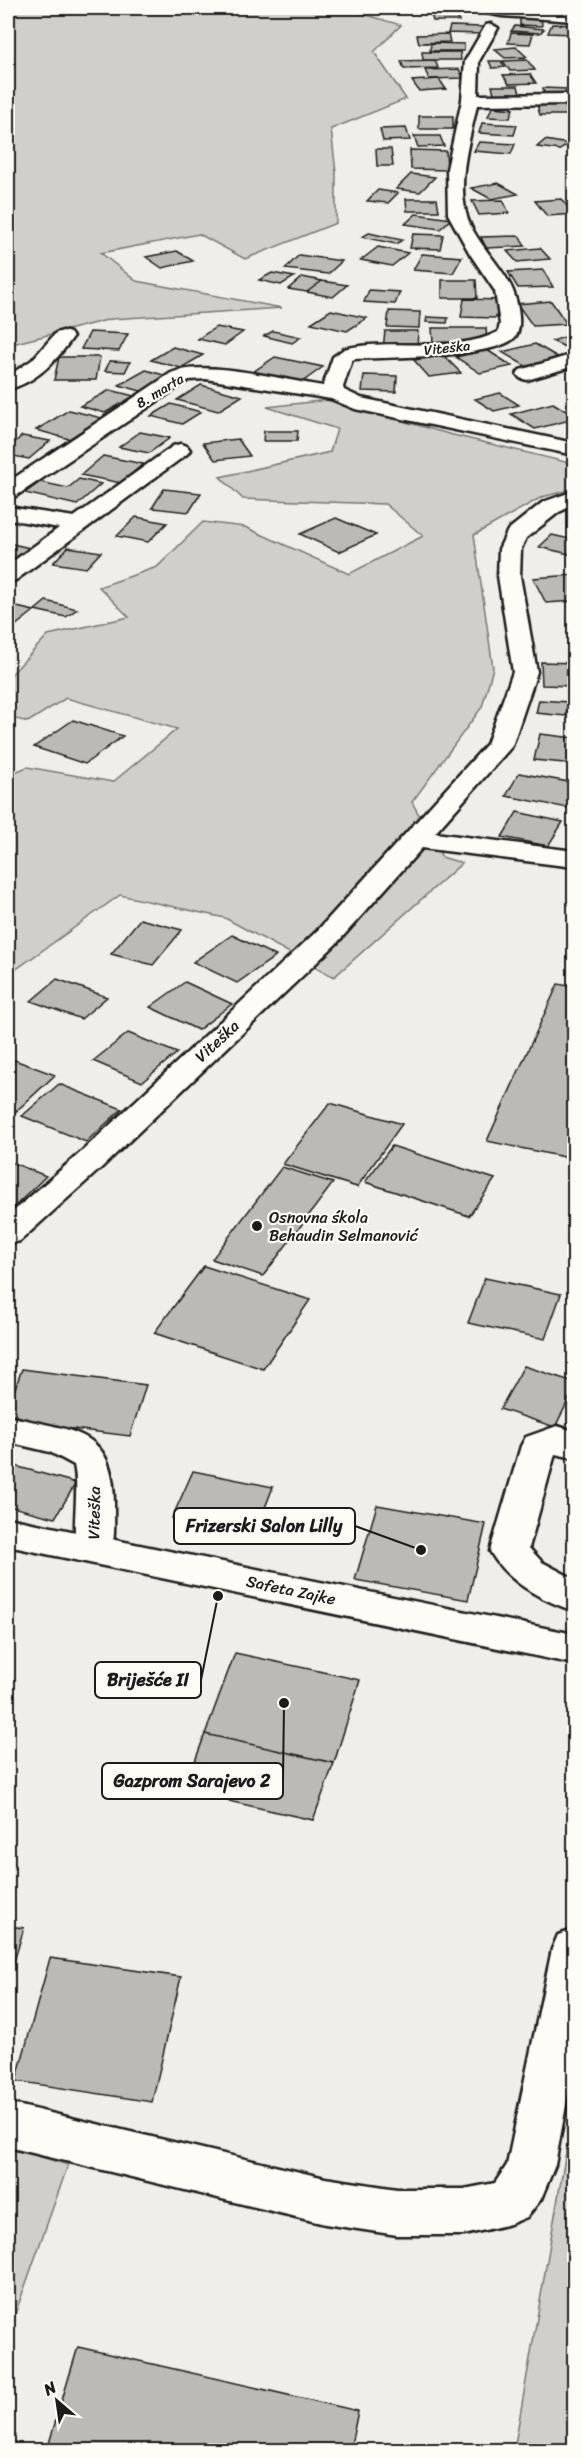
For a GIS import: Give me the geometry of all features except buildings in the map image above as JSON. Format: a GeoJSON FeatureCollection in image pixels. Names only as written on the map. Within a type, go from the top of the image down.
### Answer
{"type":"FeatureCollection","features":[{"type":"Feature","properties":{"kind":"street"},"geometry":{"type":"LineString","coordinates":[[480,8],[502,12],[574,17]]}},
{"type":"Feature","properties":{"kind":"street","name":"Viteška"},"geometry":{"type":"LineString","coordinates":[[336,394],[333,387],[343,357],[351,353],[455,348],[493,342],[507,335],[510,324],[504,291],[478,254],[457,214],[455,169],[470,100],[472,61],[491,28]]}},
{"type":"Feature","properties":{"kind":"street"},"geometry":{"type":"LineString","coordinates":[[470,100],[574,99]]}},
{"type":"Feature","properties":{"kind":"street"},"geometry":{"type":"LineString","coordinates":[[8,383],[43,362],[63,337]]}},
{"type":"Feature","properties":{"kind":"street"},"geometry":{"type":"LineString","coordinates":[[527,374],[574,360]]}},
{"type":"Feature","properties":{"kind":"street","name":"8. marta"},"geometry":{"type":"LineString","coordinates":[[8,491],[186,374],[206,373],[336,394]]}},
{"type":"Feature","properties":{"kind":"street"},"geometry":{"type":"LineString","coordinates":[[336,394],[355,403],[574,449]]}},
{"type":"Feature","properties":{"kind":"street"},"geometry":{"type":"LineString","coordinates":[[8,575],[180,450]]}},
{"type":"Feature","properties":{"kind":"street","name":"Viteška"},"geometry":{"type":"LineString","coordinates":[[8,1233],[90,1161],[327,937],[499,746],[525,672],[509,576],[510,549],[516,536],[551,507],[574,498]]}},
{"type":"Feature","properties":{"kind":"street"},"geometry":{"type":"LineString","coordinates":[[8,513],[78,524]]}},
{"type":"Feature","properties":{"kind":"street"},"geometry":{"type":"LineString","coordinates":[[416,839],[574,859]]}},
{"type":"Feature","properties":{"kind":"street","name":"Viteška"},"geometry":{"type":"LineString","coordinates":[[8,1429],[76,1448],[88,1457],[95,1472],[94,1549]]}},
{"type":"Feature","properties":{"kind":"street"},"geometry":{"type":"LineString","coordinates":[[574,1445],[557,1439],[549,1440],[539,1446],[508,1551],[528,1572],[574,1596]]}},
{"type":"Feature","properties":{"kind":"street","name":"Safeta Zajke"},"geometry":{"type":"LineString","coordinates":[[8,1532],[574,1649]]}},
{"type":"Feature","properties":{"kind":"street"},"geometry":{"type":"LineString","coordinates":[[8,2125],[325,2201],[397,2212],[484,2210],[510,2201],[524,2183],[531,2165],[574,1949]]}},
{"type":"Feature","properties":{"kind":"shaded area"},"geometry":{"type":"Polygon","coordinates":[[[8,8],[346,8],[401,25],[374,52],[406,99],[331,129],[336,173],[336,223],[245,259],[199,234],[101,253],[136,281],[282,308],[111,319],[8,345],[8,8]]]}},
{"type":"Feature","properties":{"kind":"shaded area"},"geometry":{"type":"Polygon","coordinates":[[[328,400],[449,434],[574,464],[574,489],[542,497],[474,535],[493,668],[482,707],[412,802],[442,857],[462,863],[334,977],[225,918],[120,895],[8,975],[8,775],[27,767],[113,782],[177,729],[66,698],[28,722],[8,717],[8,678],[48,635],[129,617],[99,587],[157,567],[203,522],[245,527],[349,574],[423,536],[385,504],[243,499],[220,477],[330,452],[337,429],[267,407],[328,400]]]}},
{"type":"Feature","properties":{"kind":"shaded area"},"geometry":{"type":"Polygon","coordinates":[[[574,2106],[574,2450],[514,2450],[574,2106]]]}},
{"type":"Feature","properties":{"kind":"shaded area"},"geometry":{"type":"Polygon","coordinates":[[[8,2147],[68,2165],[8,2334],[8,2147]]]}},
{"type":"Feature","properties":{"kind":"place","name":"Osnovna śkola Behaudin Selmanović"},"geometry":{"type":"Point","coordinates":[257,1226]}},
{"type":"Feature","properties":{"kind":"place","name":"Frizerski Salon Lilly"},"geometry":{"type":"Point","coordinates":[421,1550]}},
{"type":"Feature","properties":{"kind":"place","name":"Briješće II"},"geometry":{"type":"Point","coordinates":[218,1596]}},
{"type":"Feature","properties":{"kind":"place","name":"Gazprom Sarajevo 2"},"geometry":{"type":"Point","coordinates":[284,1703]}}]}
